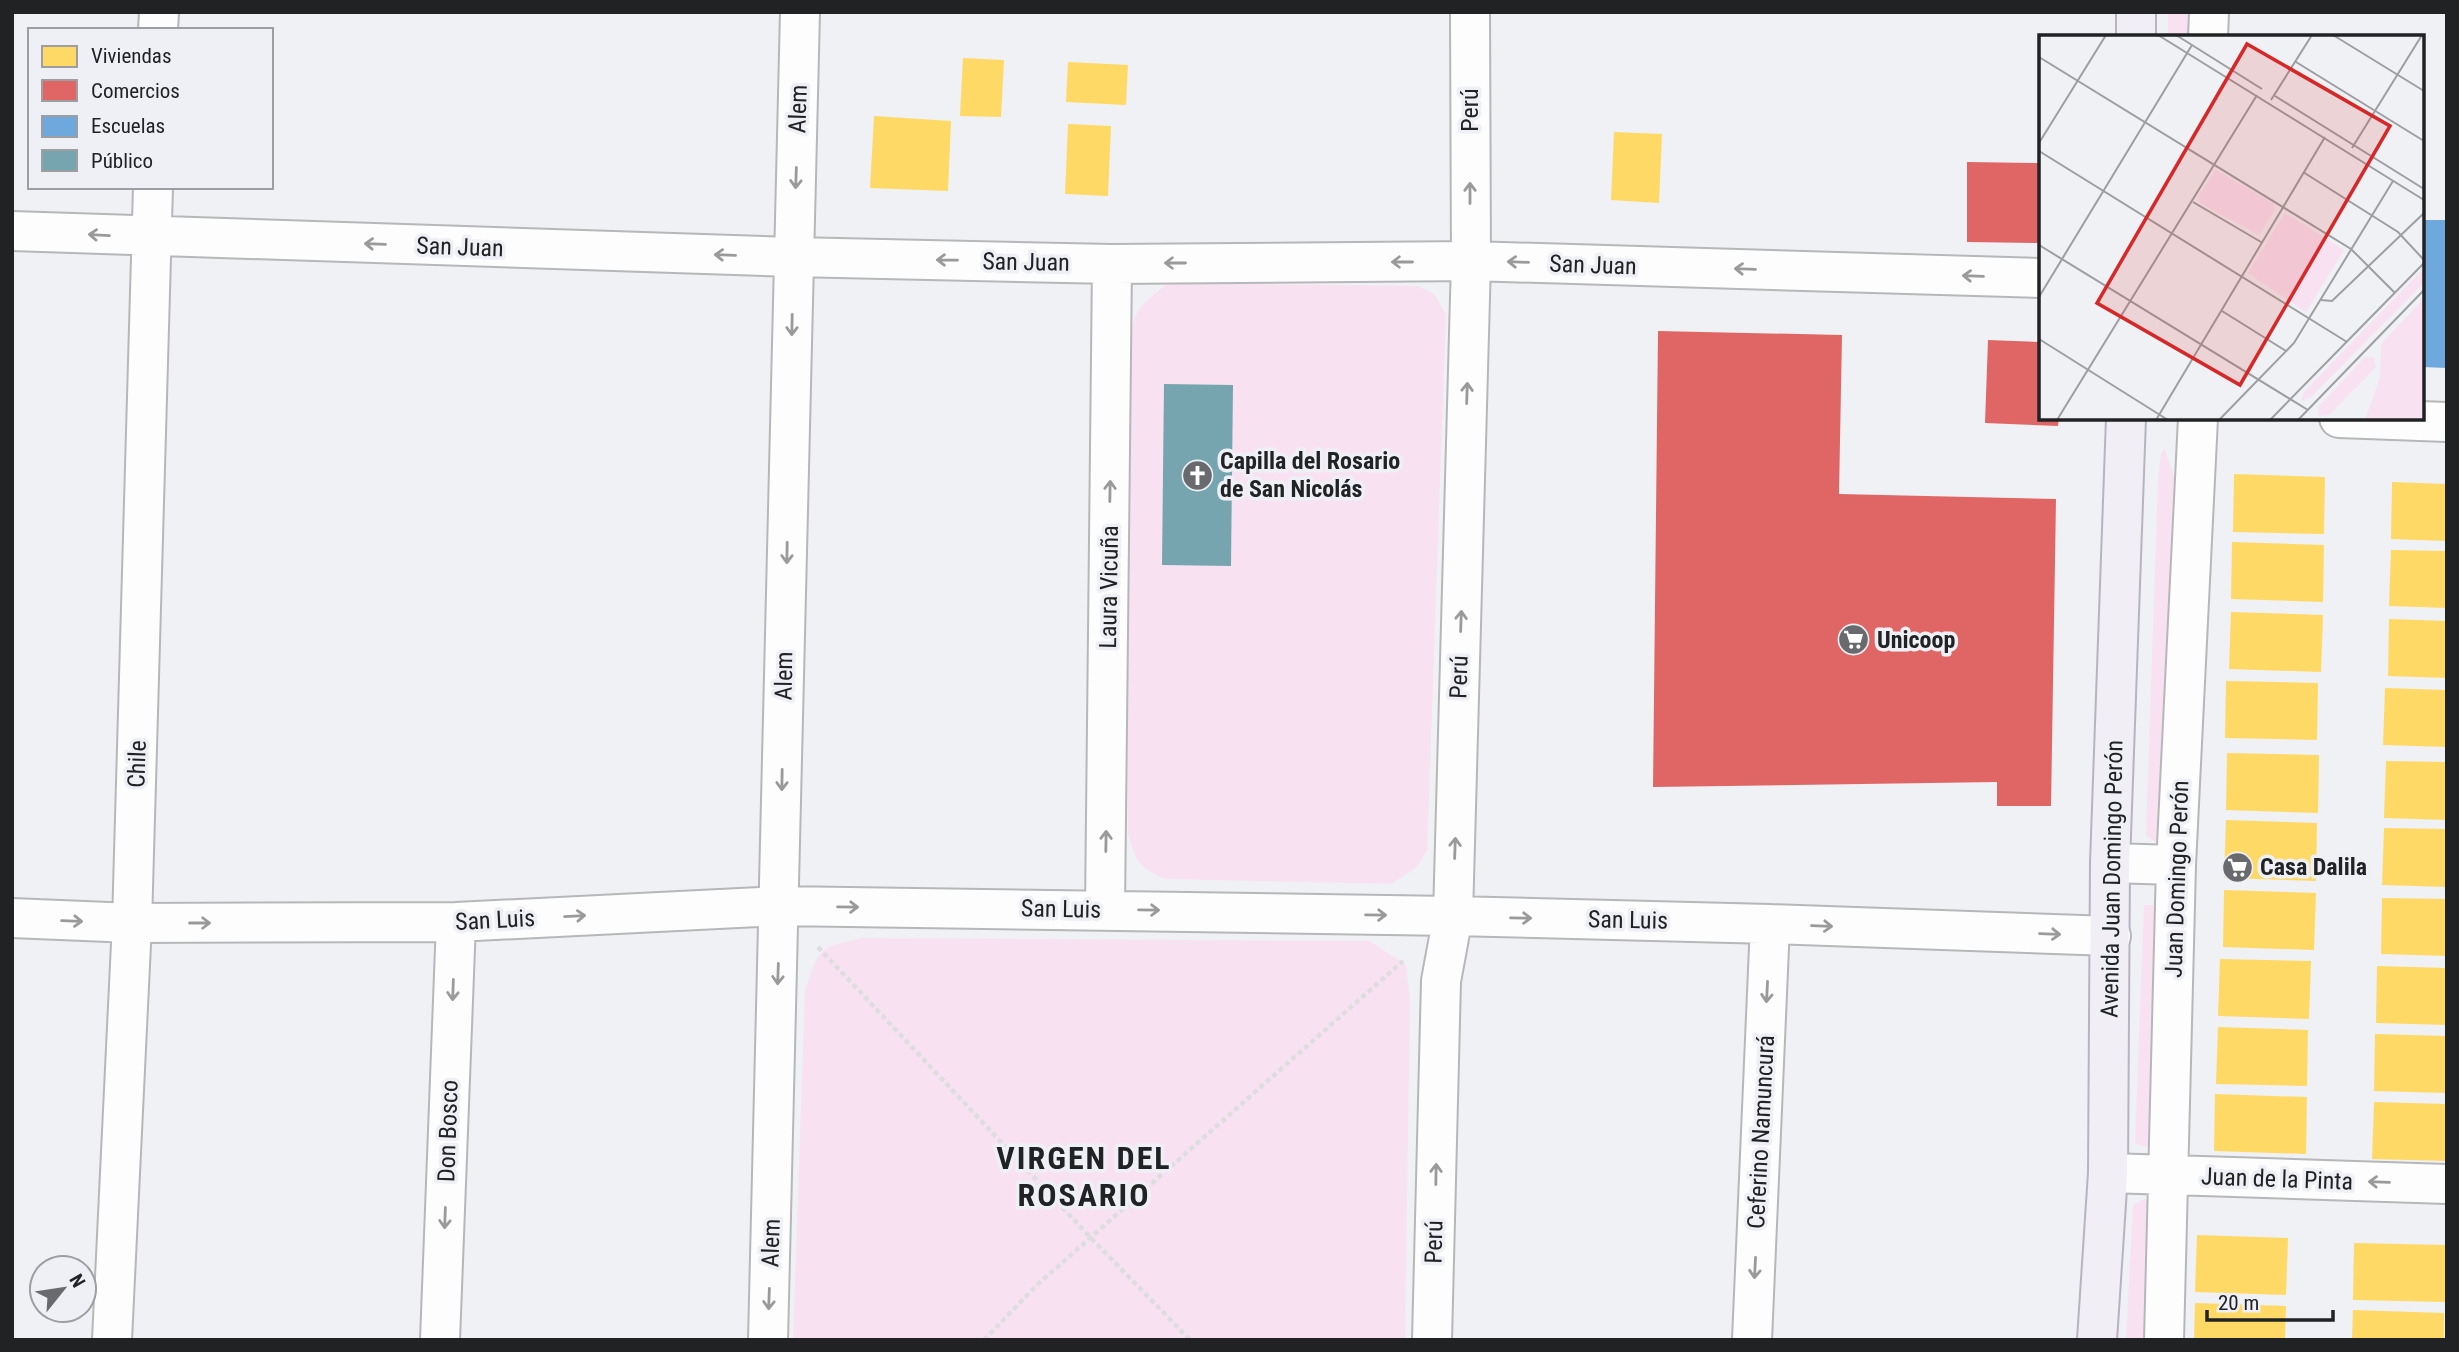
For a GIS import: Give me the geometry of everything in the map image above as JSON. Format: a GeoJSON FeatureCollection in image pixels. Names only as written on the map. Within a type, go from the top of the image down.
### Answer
{"type":"FeatureCollection","features":[{"type":"Feature","properties":{"kind":"main road"},"geometry":{"type":"LineString","coordinates":[[2136,12],[2136,35]]}},
{"type":"Feature","properties":{"kind":"main road","name":"Avenida Juan Domingo Perón"},"geometry":{"type":"LineString","coordinates":[[2097,1340],[2108,1173],[2110,863],[2126,420]]}},
{"type":"Feature","properties":{"kind":"street","name":"Alem"},"geometry":{"type":"LineString","coordinates":[[768,1340],[800,12]]}},
{"type":"Feature","properties":{"kind":"street","name":"Perú"},"geometry":{"type":"LineString","coordinates":[[1432,1340],[1441,981],[1453,916],[1471,261],[1470,12]]}},
{"type":"Feature","properties":{"kind":"street"},"geometry":{"type":"LineString","coordinates":[[2208,12],[2208,35]]}},
{"type":"Feature","properties":{"kind":"street","name":"Chile"},"geometry":{"type":"LineString","coordinates":[[112,1340],[132,923],[153,189]]}},
{"type":"Feature","properties":{"kind":"street","name":"San Juan"},"geometry":{"type":"LineString","coordinates":[[12,231],[793,257],[1112,264],[1471,261],[2039,278]]}},
{"type":"Feature","properties":{"kind":"street","name":"Laura Vicuña"},"geometry":{"type":"LineString","coordinates":[[1105,909],[1112,264]]}},
{"type":"Feature","properties":{"kind":"street","name":"Juan Domingo Perón"},"geometry":{"type":"LineString","coordinates":[[2164,1340],[2175,865],[2197,420]]}},
{"type":"Feature","properties":{"kind":"street"},"geometry":{"type":"LineString","coordinates":[[2393,420],[2447,422]]}},
{"type":"Feature","properties":{"kind":"street"},"geometry":{"type":"LineString","coordinates":[[2110,863],[2175,865]]}},
{"type":"Feature","properties":{"kind":"street","name":"San Luis"},"geometry":{"type":"LineString","coordinates":[[12,919],[132,923],[456,922],[780,906],[1453,916],[2111,936]]}},
{"type":"Feature","properties":{"kind":"street","name":"Don Bosco"},"geometry":{"type":"LineString","coordinates":[[440,1340],[456,922]]}},
{"type":"Feature","properties":{"kind":"street","name":"Ceferino Namuncurá"},"geometry":{"type":"LineString","coordinates":[[1752,1340],[1770,924]]}},
{"type":"Feature","properties":{"kind":"street","name":"Juan de la Pinta"},"geometry":{"type":"LineString","coordinates":[[2108,1173],[2447,1184]]}},
{"type":"Feature","properties":{"kind":"path"},"geometry":{"type":"LineString","coordinates":[[780,906],[1190,1340]]}},
{"type":"Feature","properties":{"kind":"path"},"geometry":{"type":"LineString","coordinates":[[984,1340],[1037,1285],[1453,916]]}},
{"type":"Feature","properties":{"kind":"shaded area"},"geometry":{"type":"Polygon","coordinates":[[[2168,12],[2189,12],[2189,35],[2168,35],[2168,12]]]}},
{"type":"Feature","properties":{"kind":"shaded area"},"geometry":{"type":"Polygon","coordinates":[[[1169,283],[1418,286],[1434,294],[1446,314],[1427,851],[1416,868],[1391,884],[1165,879],[1144,867],[1134,851],[1128,834],[1127,350],[1132,326],[1139,310],[1169,283]]]}},
{"type":"Feature","properties":{"kind":"shaded area"},"geometry":{"type":"Polygon","coordinates":[[[2164,448],[2174,475],[2167,833],[2155,842],[2146,835],[2158,480],[2164,448]]]}},
{"type":"Feature","properties":{"kind":"shaded area"},"geometry":{"type":"Polygon","coordinates":[[[2144,905],[2164,906],[2154,1146],[2146,1147],[2135,1143],[2144,905]]]}},
{"type":"Feature","properties":{"kind":"shaded area"},"geometry":{"type":"Polygon","coordinates":[[[863,938],[1370,941],[1406,965],[1410,1000],[1405,1340],[793,1340],[805,991],[822,952],[837,944],[863,938]]]}},
{"type":"Feature","properties":{"kind":"shaded area"},"geometry":{"type":"Polygon","coordinates":[[[2144,1199],[2149,1201],[2148,1340],[2126,1340],[2133,1205],[2144,1199]]]}},
{"type":"Feature","properties":{"kind":"building: Viviendas"},"geometry":{"type":"Polygon","coordinates":[[[963,58],[1004,60],[1001,117],[960,116],[963,58]]]}},
{"type":"Feature","properties":{"kind":"building: Viviendas"},"geometry":{"type":"Polygon","coordinates":[[[1068,62],[1128,65],[1126,105],[1066,102],[1068,62]]]}},
{"type":"Feature","properties":{"kind":"building: Viviendas"},"geometry":{"type":"Polygon","coordinates":[[[874,116],[951,121],[948,191],[870,188],[874,116]]]}},
{"type":"Feature","properties":{"kind":"building: Viviendas"},"geometry":{"type":"Polygon","coordinates":[[[1068,124],[1111,126],[1108,196],[1065,194],[1068,124]]]}},
{"type":"Feature","properties":{"kind":"building: Viviendas"},"geometry":{"type":"Polygon","coordinates":[[[1614,132],[1662,134],[1659,203],[1611,200],[1614,132]]]}},
{"type":"Feature","properties":{"kind":"building: Viviendas"},"geometry":{"type":"Polygon","coordinates":[[[2234,474],[2325,477],[2324,534],[2233,532],[2234,474]]]}},
{"type":"Feature","properties":{"kind":"building: Viviendas"},"geometry":{"type":"Polygon","coordinates":[[[2392,482],[2447,484],[2447,541],[2391,539],[2392,482]]]}},
{"type":"Feature","properties":{"kind":"building: Viviendas"},"geometry":{"type":"Polygon","coordinates":[[[2232,542],[2324,545],[2323,602],[2231,599],[2232,542]]]}},
{"type":"Feature","properties":{"kind":"building: Viviendas"},"geometry":{"type":"Polygon","coordinates":[[[2391,550],[2447,551],[2447,608],[2389,606],[2391,550]]]}},
{"type":"Feature","properties":{"kind":"building: Viviendas"},"geometry":{"type":"Polygon","coordinates":[[[2231,612],[2323,615],[2321,672],[2229,669],[2231,612]]]}},
{"type":"Feature","properties":{"kind":"building: Viviendas"},"geometry":{"type":"Polygon","coordinates":[[[2389,619],[2447,621],[2447,678],[2388,676],[2389,619]]]}},
{"type":"Feature","properties":{"kind":"building: Viviendas"},"geometry":{"type":"Polygon","coordinates":[[[2226,681],[2318,683],[2317,740],[2225,738],[2226,681]]]}},
{"type":"Feature","properties":{"kind":"building: Viviendas"},"geometry":{"type":"Polygon","coordinates":[[[2385,688],[2447,690],[2447,747],[2383,745],[2385,688]]]}},
{"type":"Feature","properties":{"kind":"building: Viviendas"},"geometry":{"type":"Polygon","coordinates":[[[2227,753],[2319,755],[2318,813],[2226,810],[2227,753]]]}},
{"type":"Feature","properties":{"kind":"building: Viviendas"},"geometry":{"type":"Polygon","coordinates":[[[2386,761],[2447,762],[2447,820],[2384,818],[2386,761]]]}},
{"type":"Feature","properties":{"kind":"building: Viviendas"},"geometry":{"type":"Polygon","coordinates":[[[2226,820],[2317,823],[2316,881],[2224,878],[2226,820]]]}},
{"type":"Feature","properties":{"kind":"building: Viviendas"},"geometry":{"type":"Polygon","coordinates":[[[2384,828],[2447,829],[2447,887],[2382,885],[2384,828]]]}},
{"type":"Feature","properties":{"kind":"building: Viviendas"},"geometry":{"type":"Polygon","coordinates":[[[2224,890],[2316,893],[2314,950],[2223,947],[2224,890]]]}},
{"type":"Feature","properties":{"kind":"building: Viviendas"},"geometry":{"type":"Polygon","coordinates":[[[2382,898],[2447,899],[2447,956],[2381,954],[2382,898]]]}},
{"type":"Feature","properties":{"kind":"building: Viviendas"},"geometry":{"type":"Polygon","coordinates":[[[2220,959],[2311,961],[2309,1019],[2218,1016],[2220,959]]]}},
{"type":"Feature","properties":{"kind":"building: Viviendas"},"geometry":{"type":"Polygon","coordinates":[[[2377,966],[2447,968],[2447,1025],[2376,1023],[2377,966]]]}},
{"type":"Feature","properties":{"kind":"building: Viviendas"},"geometry":{"type":"Polygon","coordinates":[[[2218,1027],[2308,1030],[2307,1086],[2216,1084],[2218,1027]]]}},
{"type":"Feature","properties":{"kind":"building: Viviendas"},"geometry":{"type":"Polygon","coordinates":[[[2375,1034],[2447,1036],[2447,1093],[2374,1091],[2375,1034]]]}},
{"type":"Feature","properties":{"kind":"building: Viviendas"},"geometry":{"type":"Polygon","coordinates":[[[2215,1094],[2307,1097],[2306,1154],[2214,1151],[2215,1094]]]}},
{"type":"Feature","properties":{"kind":"building: Viviendas"},"geometry":{"type":"Polygon","coordinates":[[[2374,1102],[2447,1104],[2447,1161],[2372,1159],[2374,1102]]]}},
{"type":"Feature","properties":{"kind":"building: Viviendas"},"geometry":{"type":"Polygon","coordinates":[[[2197,1235],[2288,1238],[2286,1295],[2195,1292],[2197,1235]]]}},
{"type":"Feature","properties":{"kind":"building: Viviendas"},"geometry":{"type":"Polygon","coordinates":[[[2354,1243],[2446,1245],[2445,1302],[2353,1300],[2354,1243]]]}},
{"type":"Feature","properties":{"kind":"building: Viviendas"},"geometry":{"type":"Polygon","coordinates":[[[2195,1303],[2286,1306],[2285,1340],[2194,1340],[2195,1303]]]}},
{"type":"Feature","properties":{"kind":"building: Viviendas"},"geometry":{"type":"Polygon","coordinates":[[[2353,1310],[2444,1313],[2444,1340],[2352,1340],[2353,1310]]]}},
{"type":"Feature","properties":{"kind":"building: Comercios"},"geometry":{"type":"Polygon","coordinates":[[[1967,162],[2039,163],[2039,242],[1967,242],[1967,162]]]}},
{"type":"Feature","properties":{"kind":"building: Comercios","name":"Unicoop"},"geometry":{"type":"Polygon","coordinates":[[[1658,331],[1842,335],[1839,494],[2056,499],[2051,806],[1997,806],[1997,782],[1653,787],[1658,331]]]}},
{"type":"Feature","properties":{"kind":"building: Comercios"},"geometry":{"type":"Polygon","coordinates":[[[1988,340],[2039,342],[2039,420],[2059,420],[2058,426],[1985,423],[1988,340]]]}},
{"type":"Feature","properties":{"kind":"building: Escuelas"},"geometry":{"type":"Polygon","coordinates":[[[2424,220],[2447,220],[2447,368],[2424,367],[2424,220]]]}},
{"type":"Feature","properties":{"kind":"building: Público","name":"Capilla del Rosario de San Nicolás"},"geometry":{"type":"Polygon","coordinates":[[[1164,384],[1233,385],[1231,566],[1162,565],[1164,384]]]}},
{"type":"Feature","properties":{"kind":"place","name":"Capilla del Rosario de San Nicolás"},"geometry":{"type":"Point","coordinates":[1197,475]}},
{"type":"Feature","properties":{"kind":"place","name":"Unicoop"},"geometry":{"type":"Point","coordinates":[1854,640]}},
{"type":"Feature","properties":{"kind":"place","name":"Casa Dalila"},"geometry":{"type":"Point","coordinates":[2237,867]}},
{"type":"Feature","properties":{"kind":"district","name":"VIRGEN DEL ROSARIO"},"geometry":{"type":"Point","coordinates":[1084,1176]}}]}
